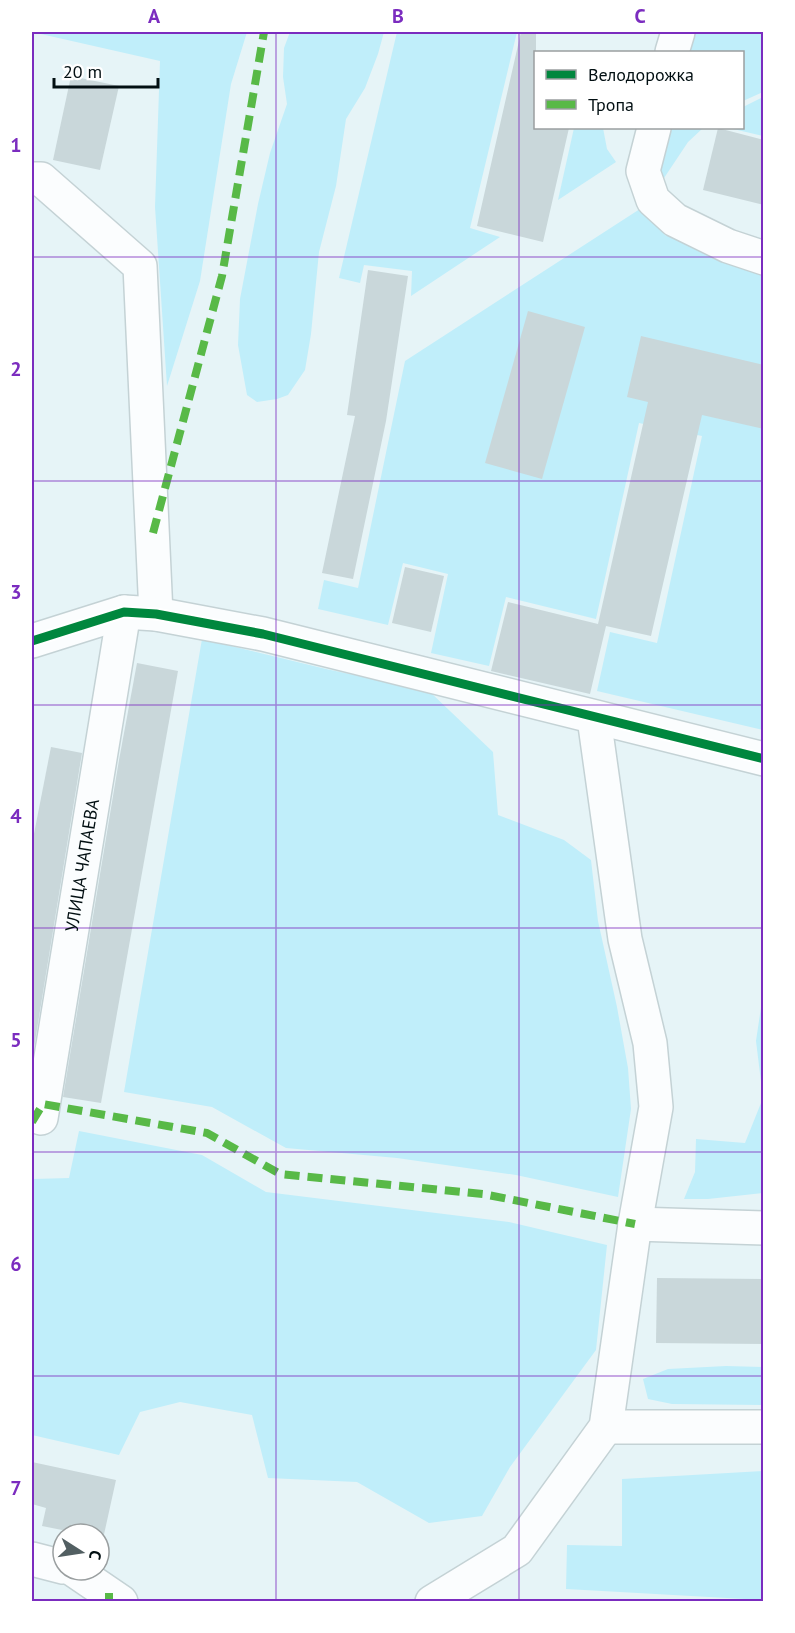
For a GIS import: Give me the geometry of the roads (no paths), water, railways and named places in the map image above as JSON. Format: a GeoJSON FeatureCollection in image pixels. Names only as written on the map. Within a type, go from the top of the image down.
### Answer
{"type":"FeatureCollection","features":[{"type":"Feature","properties":{"kind":"street"},"geometry":{"type":"LineString","coordinates":[[672,51],[678,32]]}},
{"type":"Feature","properties":{"kind":"street"},"geometry":{"type":"LineString","coordinates":[[654,129],[643,171],[653,200],[675,220],[728,246],[764,258]]}},
{"type":"Feature","properties":{"kind":"street"},"geometry":{"type":"LineString","coordinates":[[32,179],[41,179],[140,266],[156,614]]}},
{"type":"Feature","properties":{"kind":"street"},"geometry":{"type":"LineString","coordinates":[[32,641],[123,612],[156,614],[263,634],[764,759]]}},
{"type":"Feature","properties":{"kind":"street","name":"УЛИЦА ЧАПАЕВА"},"geometry":{"type":"LineString","coordinates":[[41,1118],[123,612]]}},
{"type":"Feature","properties":{"kind":"street"},"geometry":{"type":"LineString","coordinates":[[432,1602],[517,1550],[606,1427],[635,1224],[656,1107],[650,1042],[625,939],[594,718]]}},
{"type":"Feature","properties":{"kind":"street"},"geometry":{"type":"LineString","coordinates":[[635,1224],[764,1228]]}},
{"type":"Feature","properties":{"kind":"street"},"geometry":{"type":"LineString","coordinates":[[606,1427],[764,1427]]}},
{"type":"Feature","properties":{"kind":"street"},"geometry":{"type":"LineString","coordinates":[[32,1559],[51,1564]]}},
{"type":"Feature","properties":{"kind":"street"},"geometry":{"type":"LineString","coordinates":[[92,1582],[121,1602]]}}]}
